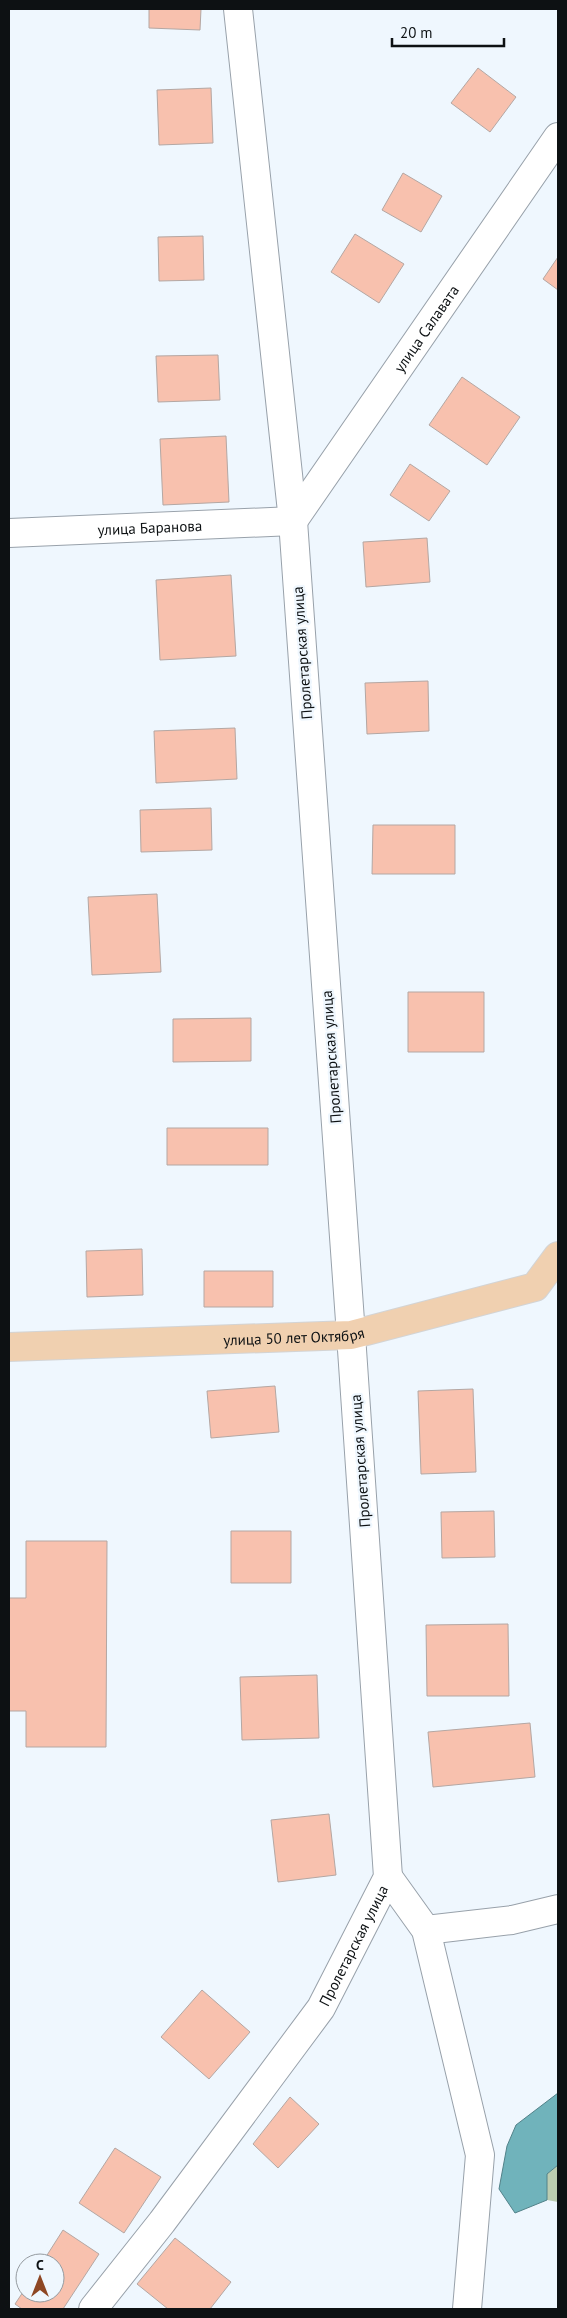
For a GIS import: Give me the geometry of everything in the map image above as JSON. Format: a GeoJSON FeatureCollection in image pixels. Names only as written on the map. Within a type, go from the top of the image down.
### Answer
{"type":"FeatureCollection","features":[{"type":"Feature","properties":{"kind":"main road","name":"улица 50 лет Октября"},"geometry":{"type":"LineString","coordinates":[[9,1347],[352,1335],[535,1287],[558,1256]]}},
{"type":"Feature","properties":{"kind":"street","name":"Пролетарская улица"},"geometry":{"type":"LineString","coordinates":[[93,2309],[162,2222],[321,2008],[388,1877],[352,1335],[293,521],[238,9]]}},
{"type":"Feature","properties":{"kind":"street","name":"улица Салавата"},"geometry":{"type":"LineString","coordinates":[[293,521],[558,136]]}},
{"type":"Feature","properties":{"kind":"street","name":"улица Баранова"},"geometry":{"type":"LineString","coordinates":[[9,533],[293,521]]}},
{"type":"Feature","properties":{"kind":"street"},"geometry":{"type":"LineString","coordinates":[[388,1877],[426,1930],[480,2155],[467,2309]]}},
{"type":"Feature","properties":{"kind":"street"},"geometry":{"type":"LineString","coordinates":[[426,1930],[512,1920],[558,1909]]}},
{"type":"Feature","properties":{"kind":"green space"},"geometry":{"type":"Polygon","coordinates":[[[558,2165],[558,2202],[547,2200],[547,2174],[558,2165]]]}},
{"type":"Feature","properties":{"kind":"water"},"geometry":{"type":"Polygon","coordinates":[[[558,2093],[558,2165],[547,2174],[547,2200],[515,2213],[499,2189],[507,2146],[516,2125],[558,2093]]]}},
{"type":"Feature","properties":{"kind":"building"},"geometry":{"type":"Polygon","coordinates":[[[149,9],[201,9],[200,30],[149,28],[149,9]]]}},
{"type":"Feature","properties":{"kind":"building"},"geometry":{"type":"Polygon","coordinates":[[[478,68],[516,97],[490,132],[451,103],[478,68]]]}},
{"type":"Feature","properties":{"kind":"building"},"geometry":{"type":"Polygon","coordinates":[[[211,88],[213,143],[159,145],[157,90],[211,88]]]}},
{"type":"Feature","properties":{"kind":"building"},"geometry":{"type":"Polygon","coordinates":[[[403,173],[442,196],[421,232],[382,210],[403,173]]]}},
{"type":"Feature","properties":{"kind":"building"},"geometry":{"type":"Polygon","coordinates":[[[355,234],[404,264],[379,303],[331,272],[355,234]]]}},
{"type":"Feature","properties":{"kind":"building"},"geometry":{"type":"Polygon","coordinates":[[[203,236],[204,280],[159,281],[158,237],[203,236]]]}},
{"type":"Feature","properties":{"kind":"building"},"geometry":{"type":"Polygon","coordinates":[[[558,257],[558,290],[543,279],[558,257]]]}},
{"type":"Feature","properties":{"kind":"building"},"geometry":{"type":"Polygon","coordinates":[[[218,355],[220,400],[158,402],[156,356],[218,355]]]}},
{"type":"Feature","properties":{"kind":"building"},"geometry":{"type":"Polygon","coordinates":[[[462,377],[520,417],[487,465],[429,425],[462,377]]]}},
{"type":"Feature","properties":{"kind":"building"},"geometry":{"type":"Polygon","coordinates":[[[226,436],[229,502],[163,505],[160,439],[226,436]]]}},
{"type":"Feature","properties":{"kind":"building"},"geometry":{"type":"Polygon","coordinates":[[[410,464],[450,491],[429,521],[390,495],[410,464]]]}},
{"type":"Feature","properties":{"kind":"building"},"geometry":{"type":"Polygon","coordinates":[[[427,538],[430,582],[366,587],[363,542],[427,538]]]}},
{"type":"Feature","properties":{"kind":"building"},"geometry":{"type":"Polygon","coordinates":[[[231,575],[236,656],[160,660],[156,580],[231,575]]]}},
{"type":"Feature","properties":{"kind":"building"},"geometry":{"type":"Polygon","coordinates":[[[428,681],[429,731],[367,734],[365,683],[428,681]]]}},
{"type":"Feature","properties":{"kind":"building"},"geometry":{"type":"Polygon","coordinates":[[[235,728],[237,779],[156,783],[154,731],[235,728]]]}},
{"type":"Feature","properties":{"kind":"building"},"geometry":{"type":"Polygon","coordinates":[[[211,808],[212,850],[141,852],[140,810],[211,808]]]}},
{"type":"Feature","properties":{"kind":"building"},"geometry":{"type":"Polygon","coordinates":[[[373,825],[455,825],[455,874],[372,874],[373,825]]]}},
{"type":"Feature","properties":{"kind":"building"},"geometry":{"type":"Polygon","coordinates":[[[157,894],[161,972],[92,975],[88,897],[157,894]]]}},
{"type":"Feature","properties":{"kind":"building"},"geometry":{"type":"Polygon","coordinates":[[[408,992],[484,992],[484,1052],[408,1052],[408,992]]]}},
{"type":"Feature","properties":{"kind":"building"},"geometry":{"type":"Polygon","coordinates":[[[251,1018],[251,1061],[173,1062],[173,1019],[251,1018]]]}},
{"type":"Feature","properties":{"kind":"building"},"geometry":{"type":"Polygon","coordinates":[[[167,1128],[268,1128],[268,1165],[167,1165],[167,1128]]]}},
{"type":"Feature","properties":{"kind":"building"},"geometry":{"type":"Polygon","coordinates":[[[142,1249],[143,1295],[87,1297],[86,1251],[142,1249]]]}},
{"type":"Feature","properties":{"kind":"building"},"geometry":{"type":"Polygon","coordinates":[[[204,1271],[273,1271],[273,1307],[204,1307],[204,1271]]]}},
{"type":"Feature","properties":{"kind":"building"},"geometry":{"type":"Polygon","coordinates":[[[275,1386],[279,1432],[211,1438],[207,1391],[275,1386]]]}},
{"type":"Feature","properties":{"kind":"building"},"geometry":{"type":"Polygon","coordinates":[[[473,1389],[476,1472],[421,1474],[418,1391],[473,1389]]]}},
{"type":"Feature","properties":{"kind":"building"},"geometry":{"type":"Polygon","coordinates":[[[494,1511],[495,1557],[442,1558],[441,1512],[494,1511]]]}},
{"type":"Feature","properties":{"kind":"building"},"geometry":{"type":"Polygon","coordinates":[[[231,1531],[291,1531],[291,1583],[231,1583],[231,1531]]]}},
{"type":"Feature","properties":{"kind":"building"},"geometry":{"type":"Polygon","coordinates":[[[26,1541],[107,1541],[106,1747],[26,1747],[26,1711],[9,1711],[9,1598],[26,1598],[26,1541]]]}},
{"type":"Feature","properties":{"kind":"building"},"geometry":{"type":"Polygon","coordinates":[[[508,1624],[509,1696],[427,1696],[426,1625],[508,1624]]]}},
{"type":"Feature","properties":{"kind":"building"},"geometry":{"type":"Polygon","coordinates":[[[317,1675],[319,1738],[242,1740],[240,1677],[317,1675]]]}},
{"type":"Feature","properties":{"kind":"building"},"geometry":{"type":"Polygon","coordinates":[[[530,1723],[535,1777],[433,1787],[428,1732],[530,1723]]]}},
{"type":"Feature","properties":{"kind":"building"},"geometry":{"type":"Polygon","coordinates":[[[329,1814],[336,1875],[278,1882],[271,1820],[329,1814]]]}},
{"type":"Feature","properties":{"kind":"building"},"geometry":{"type":"Polygon","coordinates":[[[202,1990],[250,2032],[209,2079],[161,2037],[202,1990]]]}},
{"type":"Feature","properties":{"kind":"building"},"geometry":{"type":"Polygon","coordinates":[[[290,2097],[319,2124],[278,2168],[253,2144],[290,2097]]]}},
{"type":"Feature","properties":{"kind":"building"},"geometry":{"type":"Polygon","coordinates":[[[115,2148],[161,2177],[124,2233],[79,2203],[115,2148]]]}},
{"type":"Feature","properties":{"kind":"building"},"geometry":{"type":"Polygon","coordinates":[[[63,2230],[99,2254],[63,2309],[22,2309],[16,2303],[65,2303],[65,2253],[48,2253],[63,2230]]]}},
{"type":"Feature","properties":{"kind":"building"},"geometry":{"type":"Polygon","coordinates":[[[175,2238],[231,2282],[210,2309],[168,2309],[137,2284],[175,2238]]]}}]}
